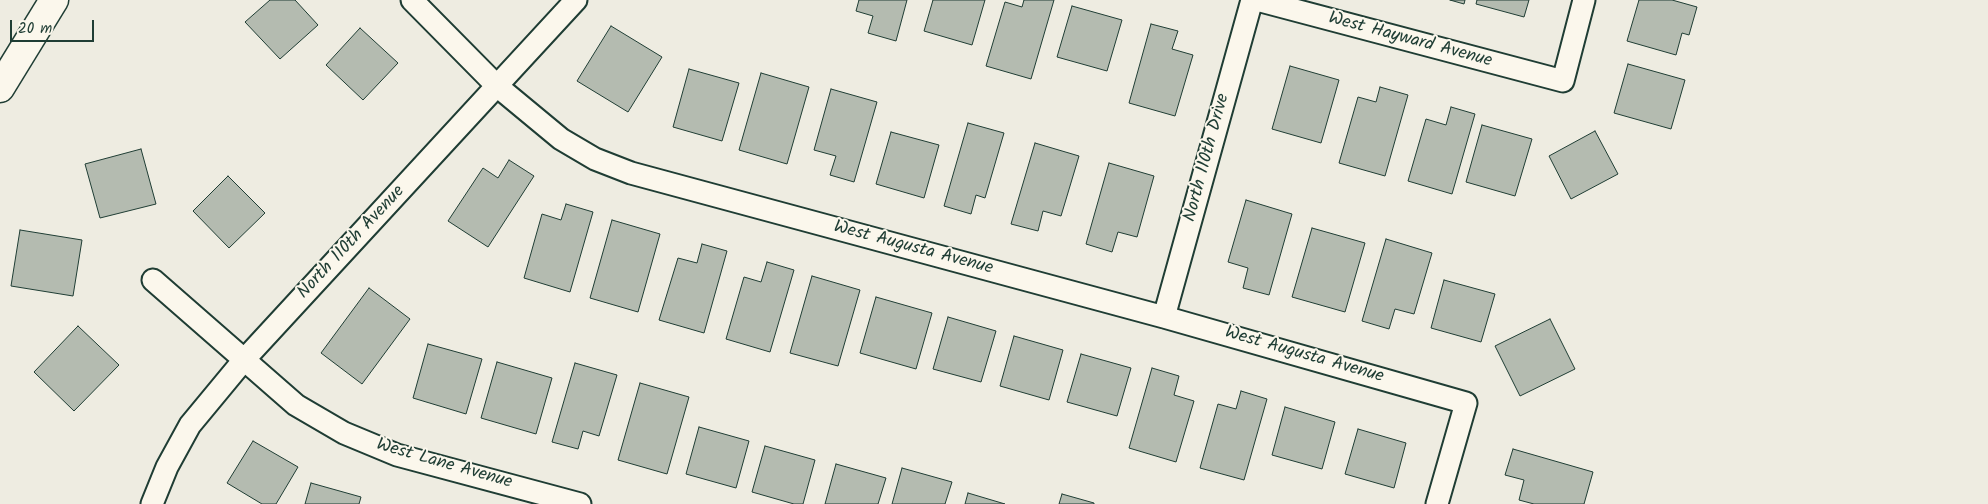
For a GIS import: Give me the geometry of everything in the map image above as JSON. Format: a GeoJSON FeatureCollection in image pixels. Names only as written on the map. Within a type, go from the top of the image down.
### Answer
{"type":"FeatureCollection","features":[{"type":"Feature","properties":{"kind":"street"},"geometry":{"type":"LineString","coordinates":[[0,88],[54,0]]}},
{"type":"Feature","properties":{"kind":"street","name":"West Augusta Avenue"},"geometry":{"type":"LineString","coordinates":[[412,0],[497,86],[562,139],[595,159],[631,173],[1164,317],[1466,402],[1437,504]]}},
{"type":"Feature","properties":{"kind":"street","name":"North 110th Avenue"},"geometry":{"type":"LineString","coordinates":[[152,504],[167,467],[190,425],[244,361],[576,0]]}},
{"type":"Feature","properties":{"kind":"street","name":"North 110th Drive"},"geometry":{"type":"LineString","coordinates":[[1164,317],[1252,0]]}},
{"type":"Feature","properties":{"kind":"street","name":"West Hayward Avenue"},"geometry":{"type":"LineString","coordinates":[[1257,0],[1563,81],[1584,0]]}},
{"type":"Feature","properties":{"kind":"street","name":"West Lane Avenue"},"geometry":{"type":"LineString","coordinates":[[153,280],[296,405],[344,433],[397,455],[580,504]]}},
{"type":"Feature","properties":{"kind":"building"},"geometry":{"type":"Polygon","coordinates":[[[270,0],[295,0],[318,25],[280,59],[245,22],[270,0]]]}},
{"type":"Feature","properties":{"kind":"building"},"geometry":{"type":"Polygon","coordinates":[[[859,0],[907,0],[896,41],[868,33],[873,16],[856,11],[859,0]]]}},
{"type":"Feature","properties":{"kind":"building"},"geometry":{"type":"Polygon","coordinates":[[[933,0],[985,0],[972,45],[924,31],[933,0]]]}},
{"type":"Feature","properties":{"kind":"building"},"geometry":{"type":"Polygon","coordinates":[[[1024,0],[1054,0],[1031,79],[986,66],[1005,2],[1022,7],[1024,0]]]}},
{"type":"Feature","properties":{"kind":"building"},"geometry":{"type":"Polygon","coordinates":[[[1450,0],[1465,0],[1464,4],[1450,0]]]}},
{"type":"Feature","properties":{"kind":"building"},"geometry":{"type":"Polygon","coordinates":[[[1477,0],[1529,0],[1524,17],[1476,4],[1477,0]]]}},
{"type":"Feature","properties":{"kind":"building"},"geometry":{"type":"Polygon","coordinates":[[[1639,0],[1672,0],[1697,7],[1689,35],[1682,33],[1676,55],[1627,41],[1639,0]]]}},
{"type":"Feature","properties":{"kind":"building"},"geometry":{"type":"Polygon","coordinates":[[[1072,6],[1122,20],[1107,71],[1057,57],[1072,6]]]}},
{"type":"Feature","properties":{"kind":"building"},"geometry":{"type":"Polygon","coordinates":[[[1151,24],[1178,31],[1172,49],[1193,55],[1175,116],[1129,103],[1151,24]]]}},
{"type":"Feature","properties":{"kind":"building"},"geometry":{"type":"Polygon","coordinates":[[[611,26],[662,57],[628,112],[577,81],[611,26]]]}},
{"type":"Feature","properties":{"kind":"building"},"geometry":{"type":"Polygon","coordinates":[[[360,28],[398,63],[363,100],[326,65],[360,28]]]}},
{"type":"Feature","properties":{"kind":"building"},"geometry":{"type":"Polygon","coordinates":[[[1628,64],[1685,80],[1671,129],[1614,113],[1628,64]]]}},
{"type":"Feature","properties":{"kind":"building"},"geometry":{"type":"Polygon","coordinates":[[[1290,66],[1339,80],[1321,143],[1272,129],[1290,66]]]}},
{"type":"Feature","properties":{"kind":"building"},"geometry":{"type":"Polygon","coordinates":[[[689,69],[739,83],[722,141],[673,127],[689,69]]]}},
{"type":"Feature","properties":{"kind":"building"},"geometry":{"type":"Polygon","coordinates":[[[761,73],[809,87],[787,164],[739,150],[761,73]]]}},
{"type":"Feature","properties":{"kind":"building"},"geometry":{"type":"Polygon","coordinates":[[[1380,87],[1408,95],[1385,176],[1339,163],[1358,97],[1376,102],[1380,87]]]}},
{"type":"Feature","properties":{"kind":"building"},"geometry":{"type":"Polygon","coordinates":[[[831,89],[877,102],[854,182],[830,175],[836,156],[814,150],[831,89]]]}},
{"type":"Feature","properties":{"kind":"building"},"geometry":{"type":"Polygon","coordinates":[[[1451,107],[1475,114],[1452,194],[1408,181],[1426,119],[1446,125],[1451,107]]]}},
{"type":"Feature","properties":{"kind":"building"},"geometry":{"type":"Polygon","coordinates":[[[968,123],[1004,133],[985,198],[976,195],[971,214],[944,206],[968,123]]]}},
{"type":"Feature","properties":{"kind":"building"},"geometry":{"type":"Polygon","coordinates":[[[1482,125],[1532,139],[1515,196],[1466,182],[1482,125]]]}},
{"type":"Feature","properties":{"kind":"building"},"geometry":{"type":"Polygon","coordinates":[[[1595,131],[1618,174],[1571,199],[1549,156],[1595,131]]]}},
{"type":"Feature","properties":{"kind":"building"},"geometry":{"type":"Polygon","coordinates":[[[891,132],[939,145],[924,198],[876,184],[891,132]]]}},
{"type":"Feature","properties":{"kind":"building"},"geometry":{"type":"Polygon","coordinates":[[[1035,143],[1079,156],[1061,216],[1043,211],[1038,231],[1011,224],[1035,143]]]}},
{"type":"Feature","properties":{"kind":"building"},"geometry":{"type":"Polygon","coordinates":[[[141,149],[156,204],[100,218],[85,164],[141,149]]]}},
{"type":"Feature","properties":{"kind":"building"},"geometry":{"type":"Polygon","coordinates":[[[509,160],[534,176],[488,247],[448,221],[483,168],[498,178],[509,160]]]}},
{"type":"Feature","properties":{"kind":"building"},"geometry":{"type":"Polygon","coordinates":[[[1109,163],[1154,176],[1137,237],[1118,232],[1112,252],[1086,244],[1109,163]]]}},
{"type":"Feature","properties":{"kind":"building"},"geometry":{"type":"Polygon","coordinates":[[[228,176],[265,213],[229,248],[193,211],[228,176]]]}},
{"type":"Feature","properties":{"kind":"building"},"geometry":{"type":"Polygon","coordinates":[[[1246,200],[1292,214],[1269,295],[1243,288],[1248,268],[1228,262],[1246,200]]]}},
{"type":"Feature","properties":{"kind":"building"},"geometry":{"type":"Polygon","coordinates":[[[566,204],[593,212],[570,292],[524,278],[542,214],[561,220],[566,204]]]}},
{"type":"Feature","properties":{"kind":"building"},"geometry":{"type":"Polygon","coordinates":[[[612,220],[660,234],[638,312],[590,298],[612,220]]]}},
{"type":"Feature","properties":{"kind":"building"},"geometry":{"type":"Polygon","coordinates":[[[1312,228],[1365,243],[1345,312],[1292,297],[1312,228]]]}},
{"type":"Feature","properties":{"kind":"building"},"geometry":{"type":"Polygon","coordinates":[[[20,230],[82,240],[73,296],[11,286],[20,230]]]}},
{"type":"Feature","properties":{"kind":"building"},"geometry":{"type":"Polygon","coordinates":[[[1386,239],[1432,253],[1414,314],[1395,309],[1389,329],[1362,321],[1386,239]]]}},
{"type":"Feature","properties":{"kind":"building"},"geometry":{"type":"Polygon","coordinates":[[[702,244],[727,251],[704,333],[659,320],[678,258],[697,263],[702,244]]]}},
{"type":"Feature","properties":{"kind":"building"},"geometry":{"type":"Polygon","coordinates":[[[767,262],[794,270],[770,352],[726,339],[744,277],[761,282],[767,262]]]}},
{"type":"Feature","properties":{"kind":"building"},"geometry":{"type":"Polygon","coordinates":[[[812,276],[860,290],[838,366],[790,353],[812,276]]]}},
{"type":"Feature","properties":{"kind":"building"},"geometry":{"type":"Polygon","coordinates":[[[1444,280],[1495,294],[1481,342],[1431,328],[1444,280]]]}},
{"type":"Feature","properties":{"kind":"building"},"geometry":{"type":"Polygon","coordinates":[[[369,288],[410,319],[362,384],[321,353],[369,288]]]}},
{"type":"Feature","properties":{"kind":"building"},"geometry":{"type":"Polygon","coordinates":[[[876,297],[932,313],[916,369],[860,353],[876,297]]]}},
{"type":"Feature","properties":{"kind":"building"},"geometry":{"type":"Polygon","coordinates":[[[948,317],[996,331],[981,382],[933,369],[948,317]]]}},
{"type":"Feature","properties":{"kind":"building"},"geometry":{"type":"Polygon","coordinates":[[[1550,319],[1575,369],[1520,396],[1495,346],[1550,319]]]}},
{"type":"Feature","properties":{"kind":"building"},"geometry":{"type":"Polygon","coordinates":[[[78,326],[119,365],[74,411],[34,372],[78,326]]]}},
{"type":"Feature","properties":{"kind":"building"},"geometry":{"type":"Polygon","coordinates":[[[1014,336],[1063,350],[1049,400],[1000,386],[1014,336]]]}},
{"type":"Feature","properties":{"kind":"building"},"geometry":{"type":"Polygon","coordinates":[[[428,344],[482,359],[466,414],[413,398],[428,344]]]}},
{"type":"Feature","properties":{"kind":"building"},"geometry":{"type":"Polygon","coordinates":[[[1081,354],[1131,368],[1117,416],[1067,402],[1081,354]]]}},
{"type":"Feature","properties":{"kind":"building"},"geometry":{"type":"Polygon","coordinates":[[[497,362],[552,378],[536,434],[481,418],[497,362]]]}},
{"type":"Feature","properties":{"kind":"building"},"geometry":{"type":"Polygon","coordinates":[[[575,363],[617,375],[599,436],[583,431],[578,449],[552,442],[575,363]]]}},
{"type":"Feature","properties":{"kind":"building"},"geometry":{"type":"Polygon","coordinates":[[[1152,368],[1179,376],[1174,395],[1194,401],[1176,462],[1129,448],[1152,368]]]}},
{"type":"Feature","properties":{"kind":"building"},"geometry":{"type":"Polygon","coordinates":[[[640,383],[689,397],[667,474],[618,460],[640,383]]]}},
{"type":"Feature","properties":{"kind":"building"},"geometry":{"type":"Polygon","coordinates":[[[1241,391],[1267,399],[1244,480],[1200,468],[1218,404],[1236,409],[1241,391]]]}},
{"type":"Feature","properties":{"kind":"building"},"geometry":{"type":"Polygon","coordinates":[[[1285,407],[1335,422],[1322,469],[1272,455],[1285,407]]]}},
{"type":"Feature","properties":{"kind":"building"},"geometry":{"type":"Polygon","coordinates":[[[699,427],[749,441],[736,488],[686,474],[699,427]]]}},
{"type":"Feature","properties":{"kind":"building"},"geometry":{"type":"Polygon","coordinates":[[[1358,429],[1406,443],[1394,488],[1345,474],[1358,429]]]}},
{"type":"Feature","properties":{"kind":"building"},"geometry":{"type":"Polygon","coordinates":[[[253,441],[298,467],[276,504],[262,504],[227,483],[253,441]]]}},
{"type":"Feature","properties":{"kind":"building"},"geometry":{"type":"Polygon","coordinates":[[[765,446],[815,460],[803,504],[794,504],[752,492],[765,446]]]}},
{"type":"Feature","properties":{"kind":"building"},"geometry":{"type":"Polygon","coordinates":[[[1513,449],[1593,472],[1584,504],[1534,504],[1519,500],[1524,480],[1505,475],[1513,449]]]}},
{"type":"Feature","properties":{"kind":"building"},"geometry":{"type":"Polygon","coordinates":[[[836,464],[886,478],[878,504],[825,504],[836,464]]]}},
{"type":"Feature","properties":{"kind":"building"},"geometry":{"type":"Polygon","coordinates":[[[902,468],[952,482],[945,504],[892,504],[902,468]]]}},
{"type":"Feature","properties":{"kind":"building"},"geometry":{"type":"Polygon","coordinates":[[[311,483],[361,497],[359,504],[305,504],[311,483]]]}},
{"type":"Feature","properties":{"kind":"building"},"geometry":{"type":"Polygon","coordinates":[[[968,493],[1005,504],[965,504],[968,493]]]}},
{"type":"Feature","properties":{"kind":"building"},"geometry":{"type":"Polygon","coordinates":[[[1062,494],[1094,503],[1094,504],[1059,504],[1062,494]]]}}]}
